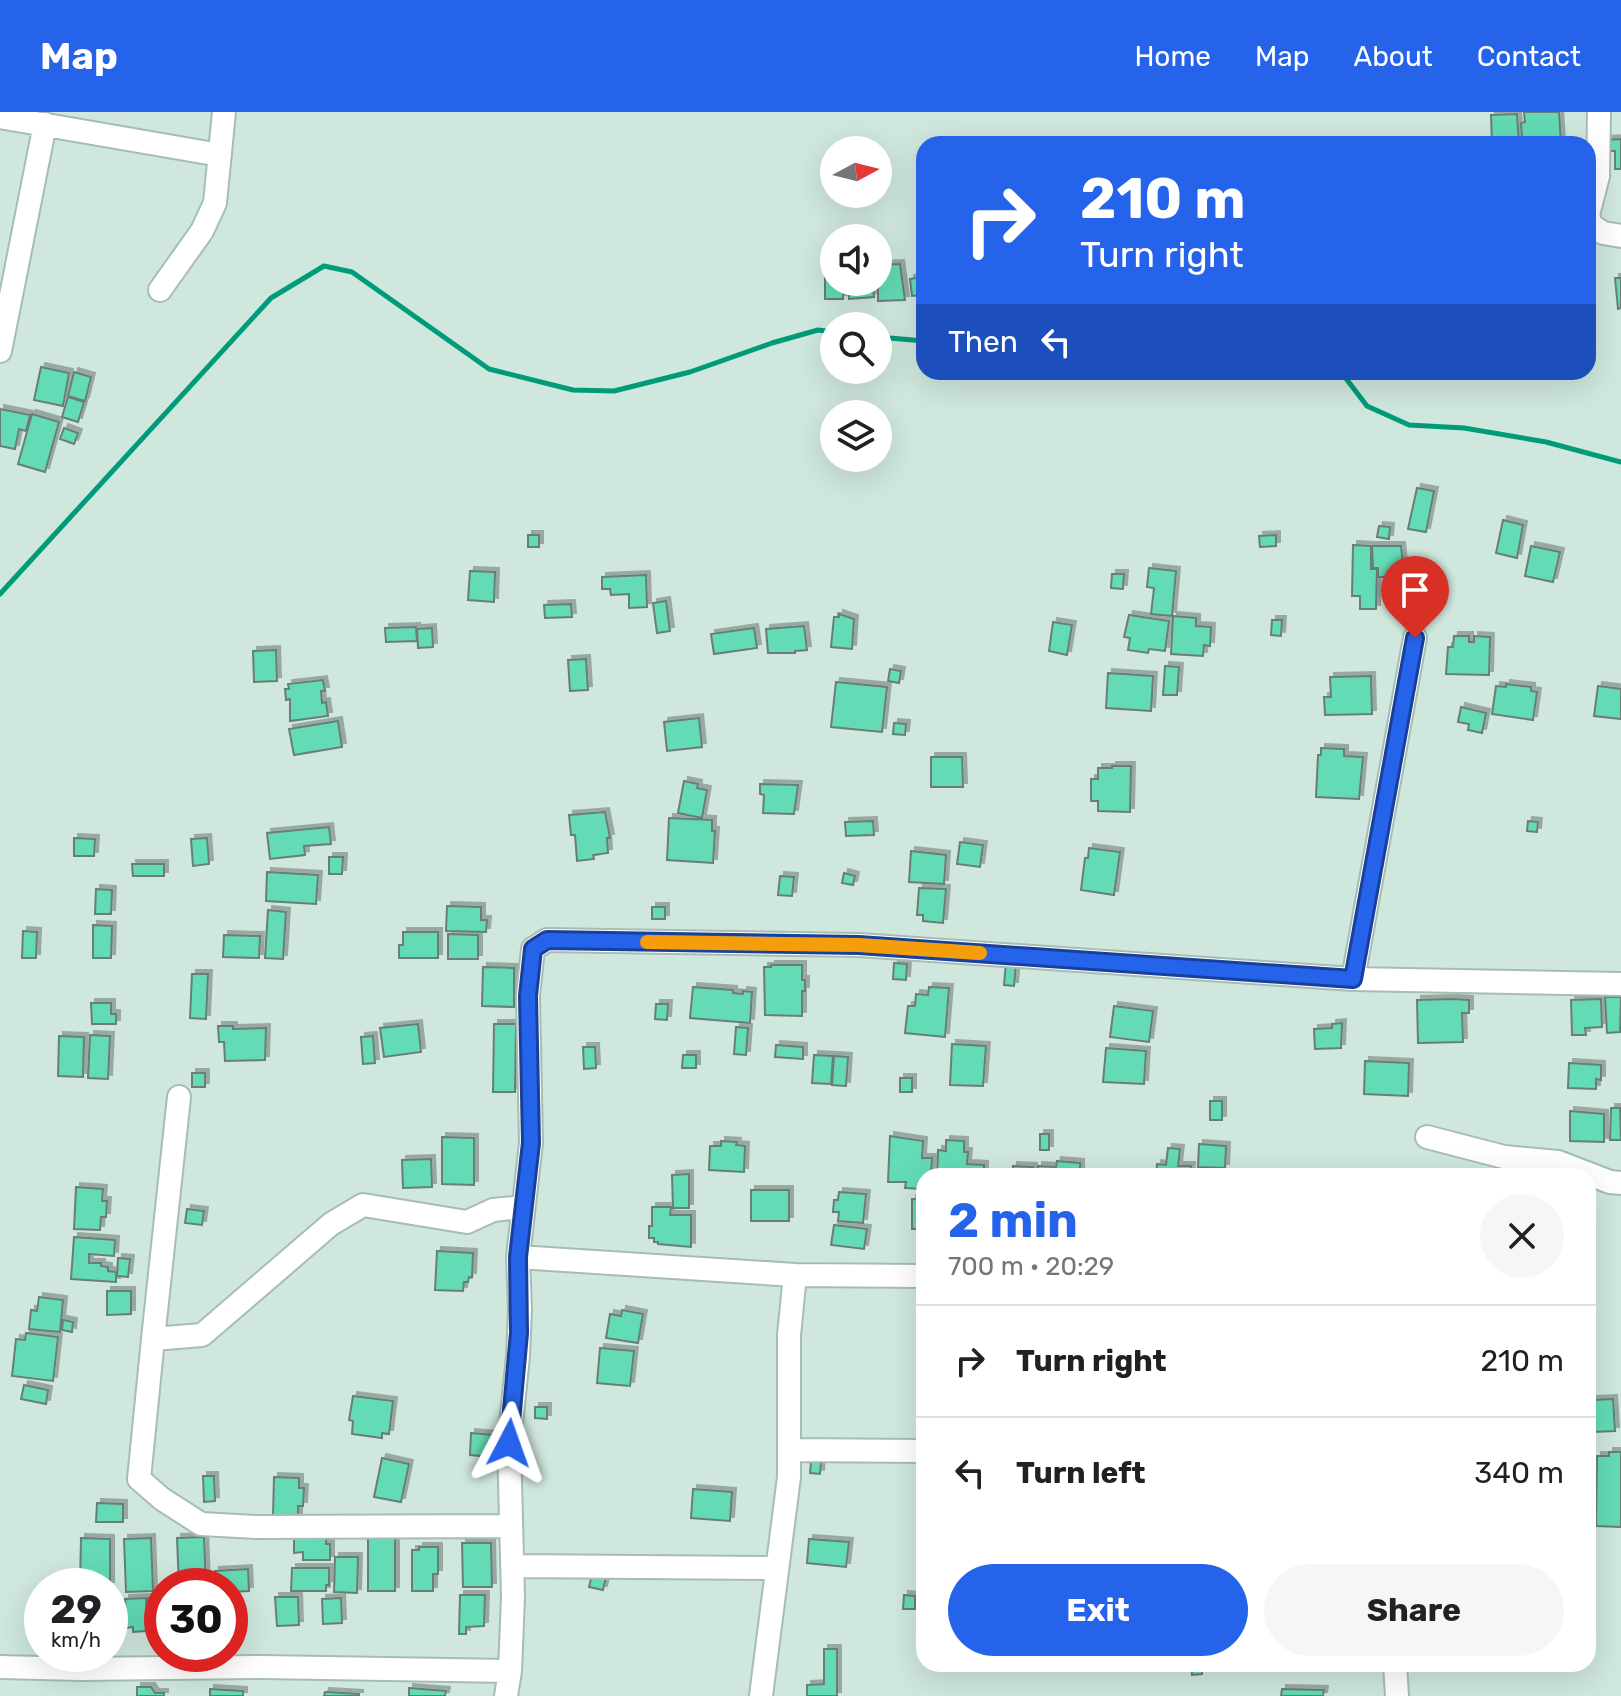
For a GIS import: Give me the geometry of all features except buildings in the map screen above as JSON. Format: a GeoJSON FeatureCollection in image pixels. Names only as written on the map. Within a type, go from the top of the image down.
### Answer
{"type":"FeatureCollection","features":[{"type":"Feature","properties":{"kind":"street"},"geometry":{"type":"LineString","coordinates":[[160,290],[202,231],[215,203],[224,112]]}},
{"type":"Feature","properties":{"kind":"street"},"geometry":{"type":"LineString","coordinates":[[1596,184],[1599,112]]}},
{"type":"Feature","properties":{"kind":"street"},"geometry":{"type":"LineString","coordinates":[[0,117],[220,155]]}},
{"type":"Feature","properties":{"kind":"street"},"geometry":{"type":"LineString","coordinates":[[0,351],[45,124]]}},
{"type":"Feature","properties":{"kind":"street"},"geometry":{"type":"LineString","coordinates":[[1596,228],[1603,233],[1621,236]]}},
{"type":"Feature","properties":{"kind":"street"},"geometry":{"type":"LineString","coordinates":[[1353,979],[1415,638]]}},
{"type":"Feature","properties":{"kind":"street"},"geometry":{"type":"LineString","coordinates":[[506,1696],[510,1671],[512,1566],[509,1443],[519,1340],[518,1257],[531,1143],[528,996],[533,949],[547,940],[859,945],[1353,979],[1621,984]]}},
{"type":"Feature","properties":{"kind":"street"},"geometry":{"type":"LineString","coordinates":[[179,1097],[139,1479],[162,1499],[201,1524],[257,1527],[511,1526]]}},
{"type":"Feature","properties":{"kind":"street"},"geometry":{"type":"LineString","coordinates":[[1427,1137],[1504,1157],[1558,1162],[1574,1168]]}},
{"type":"Feature","properties":{"kind":"street"},"geometry":{"type":"LineString","coordinates":[[1596,1177],[1621,1183]]}},
{"type":"Feature","properties":{"kind":"street"},"geometry":{"type":"LineString","coordinates":[[153,1339],[202,1335],[331,1224],[363,1205],[467,1222],[493,1210],[522,1207]]}},
{"type":"Feature","properties":{"kind":"street"},"geometry":{"type":"LineString","coordinates":[[518,1257],[795,1275],[916,1276]]}},
{"type":"Feature","properties":{"kind":"street"},"geometry":{"type":"LineString","coordinates":[[761,1696],[789,1477],[789,1335],[795,1275]]}},
{"type":"Feature","properties":{"kind":"street"},"geometry":{"type":"LineString","coordinates":[[789,1450],[916,1451]]}},
{"type":"Feature","properties":{"kind":"street"},"geometry":{"type":"LineString","coordinates":[[512,1566],[777,1568]]}},
{"type":"Feature","properties":{"kind":"street"},"geometry":{"type":"LineString","coordinates":[[0,1671],[262,1667],[510,1671]]}},
{"type":"Feature","properties":{"kind":"street"},"geometry":{"type":"LineString","coordinates":[[1396,1672],[1397,1696]]}},
{"type":"Feature","properties":{"kind":"waterway"},"geometry":{"type":"LineString","coordinates":[[0,594],[271,298],[324,266],[352,272],[489,369],[573,390],[614,391],[690,372],[772,343],[820,330]]}},
{"type":"Feature","properties":{"kind":"waterway"},"geometry":{"type":"LineString","coordinates":[[892,338],[916,340]]}},
{"type":"Feature","properties":{"kind":"waterway"},"geometry":{"type":"LineString","coordinates":[[1347,380],[1367,406],[1409,425],[1464,428],[1546,442],[1621,462]]}},
{"type":"Feature","properties":{"kind":"slow traffic"},"geometry":{"type":"LineString","coordinates":[[647,942],[859,945],[980,953]]}},
{"type":"Feature","properties":{"kind":"route"},"geometry":{"type":"LineString","coordinates":[[509,1443],[518,1356],[518,1257],[531,1143],[528,996],[533,949],[547,940],[859,945],[1353,979],[1415,638]]}}]}
